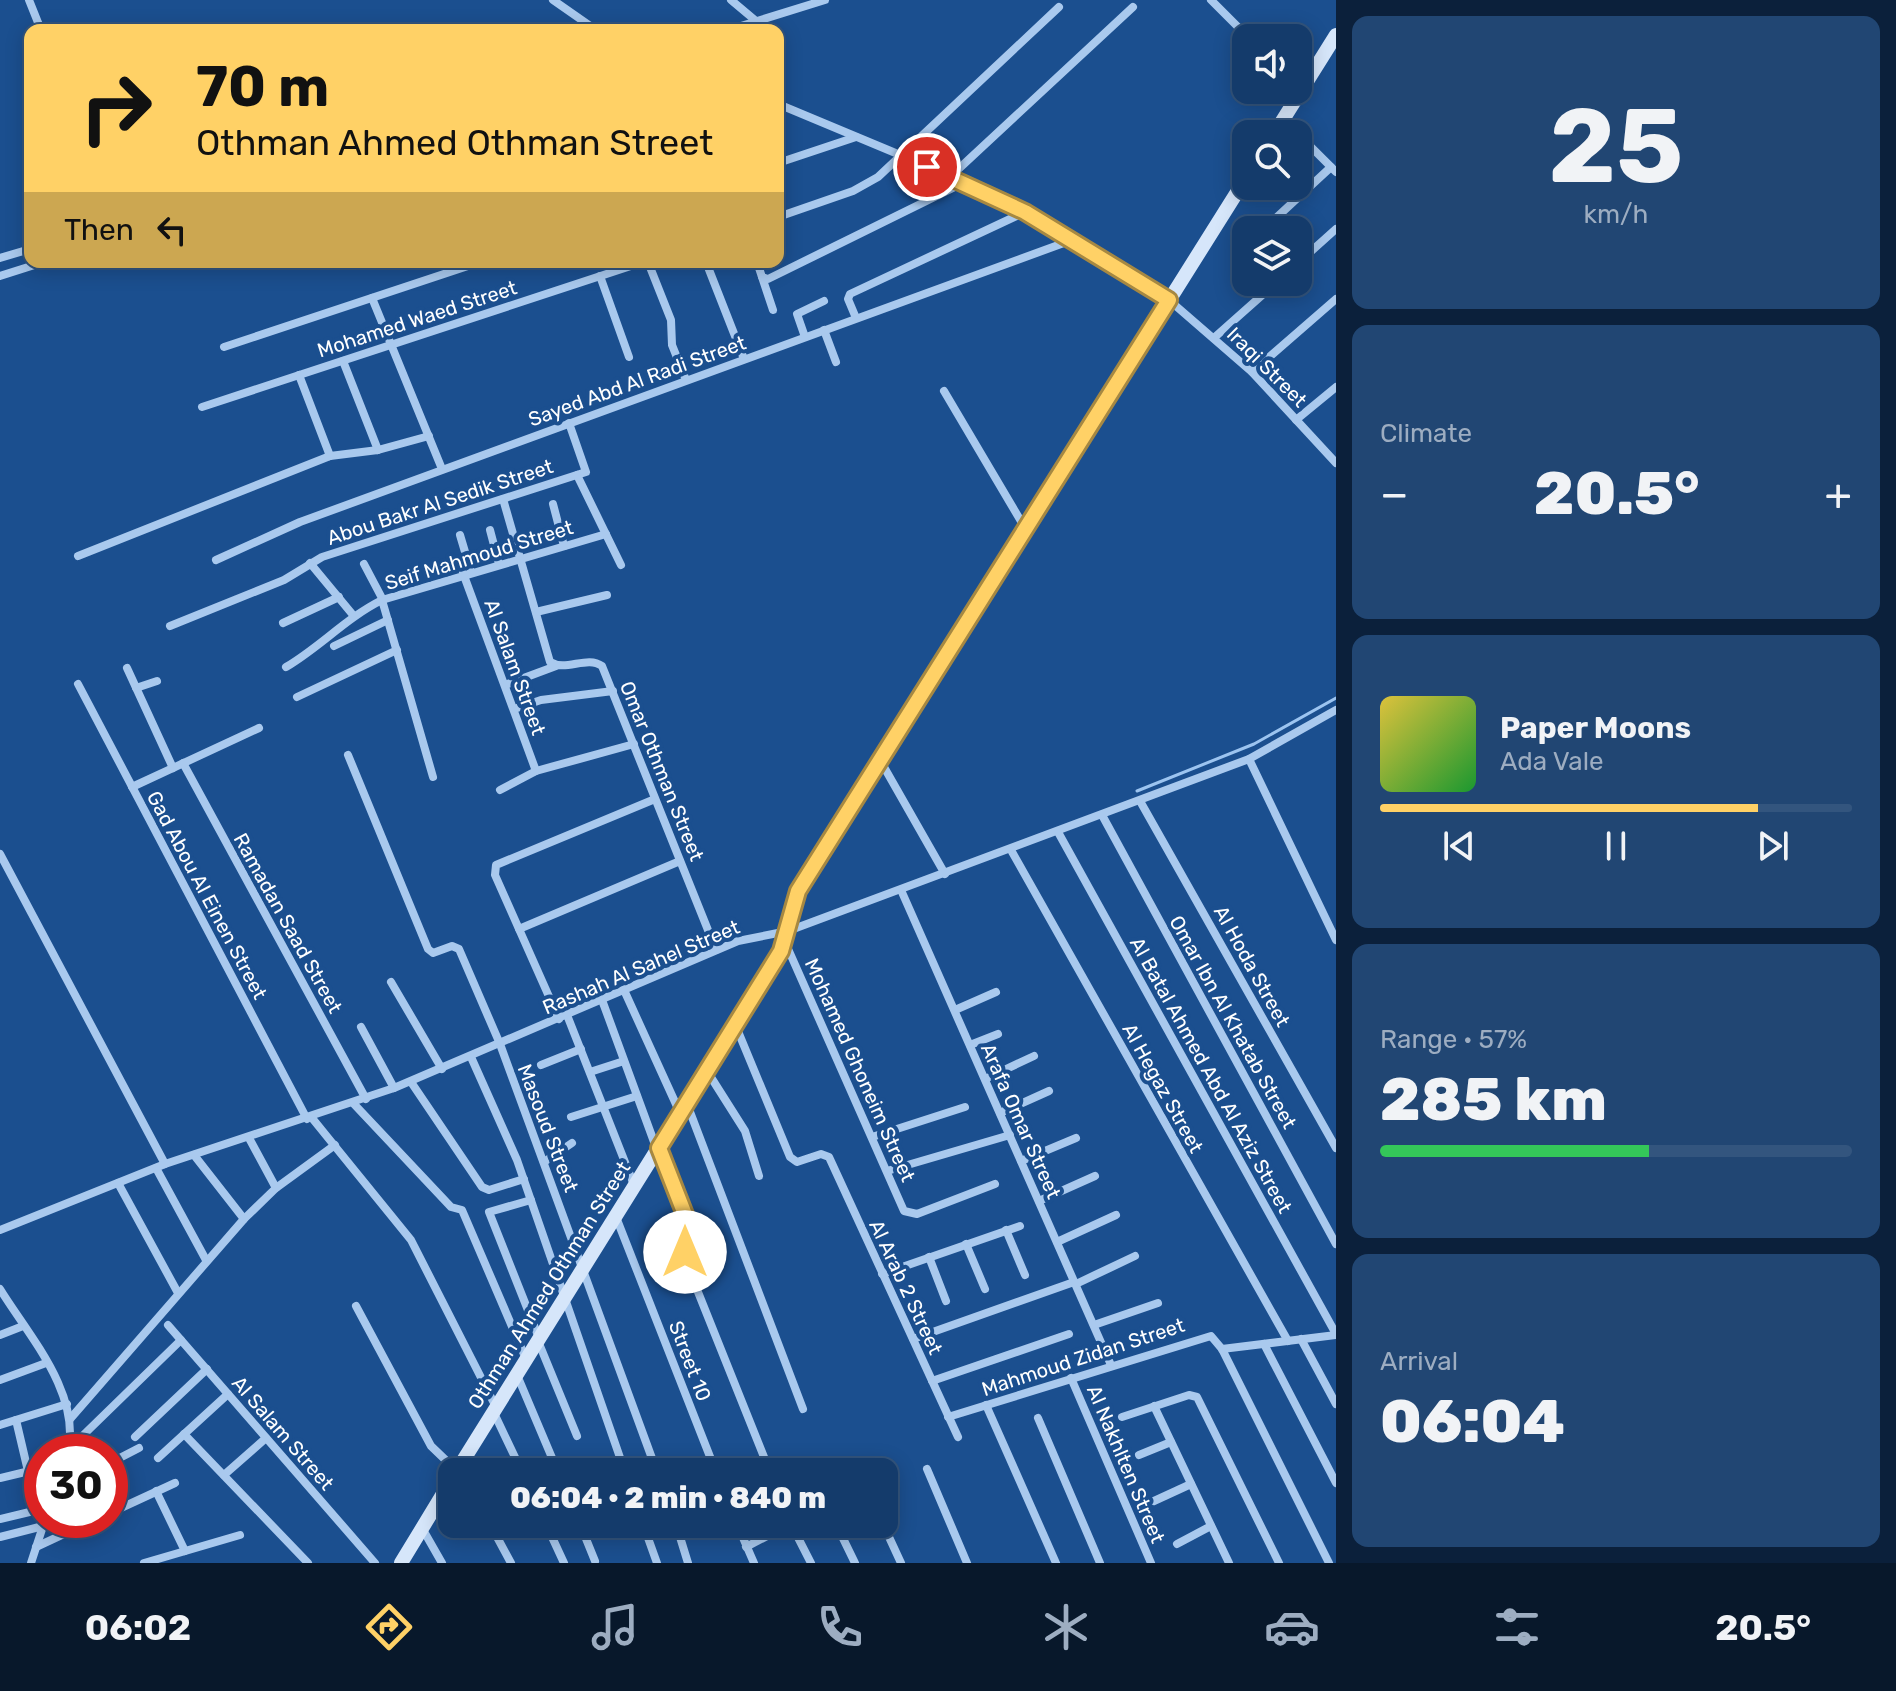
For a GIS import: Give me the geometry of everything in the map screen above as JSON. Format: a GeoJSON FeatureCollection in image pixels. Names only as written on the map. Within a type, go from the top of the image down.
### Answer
{"type":"FeatureCollection","features":[{"type":"Feature","properties":{"kind":"street"},"geometry":{"type":"LineString","coordinates":[[29,0],[39,24]]}},
{"type":"Feature","properties":{"kind":"street"},"geometry":{"type":"LineString","coordinates":[[553,0],[587,24]]}},
{"type":"Feature","properties":{"kind":"street"},"geometry":{"type":"LineString","coordinates":[[731,0],[756,21]]}},
{"type":"Feature","properties":{"kind":"street"},"geometry":{"type":"LineString","coordinates":[[747,24],[825,0]]}},
{"type":"Feature","properties":{"kind":"street"},"geometry":{"type":"LineString","coordinates":[[1211,0],[1235,24]]}},
{"type":"Feature","properties":{"kind":"street"},"geometry":{"type":"LineString","coordinates":[[784,215],[853,191],[903,157],[1059,7]]}},
{"type":"Feature","properties":{"kind":"street"},"geometry":{"type":"LineString","coordinates":[[951,176],[1133,7]]}},
{"type":"Feature","properties":{"kind":"street"},"geometry":{"type":"LineString","coordinates":[[1312,71],[1336,35]]}},
{"type":"Feature","properties":{"kind":"street"},"geometry":{"type":"LineString","coordinates":[[1279,216],[1334,169],[1283,119],[1292,104]]}},
{"type":"Feature","properties":{"kind":"street","name":"Iraqi Street"},"geometry":{"type":"LineString","coordinates":[[784,107],[965,182],[1025,212],[1169,300],[1252,372],[1336,463]]}},
{"type":"Feature","properties":{"kind":"street"},"geometry":{"type":"LineString","coordinates":[[784,161],[856,137]]}},
{"type":"Feature","properties":{"kind":"street"},"geometry":{"type":"LineString","coordinates":[[762,277],[768,279],[965,182]]}},
{"type":"Feature","properties":{"kind":"street","name":"Othman Ahmed Othman Street"},"geometry":{"type":"LineString","coordinates":[[465,1458],[735,1024],[786,936],[798,891],[1232,200]]}},
{"type":"Feature","properties":{"kind":"street"},"geometry":{"type":"LineString","coordinates":[[856,318],[848,299],[850,294],[1025,212]]}},
{"type":"Feature","properties":{"kind":"street"},"geometry":{"type":"LineString","coordinates":[[1312,250],[1336,229]]}},
{"type":"Feature","properties":{"kind":"street","name":"Sayed Abd Al Radi Street"},"geometry":{"type":"LineString","coordinates":[[216,560],[300,522],[1072,240]]}},
{"type":"Feature","properties":{"kind":"street"},"geometry":{"type":"LineString","coordinates":[[0,258],[24,251]]}},
{"type":"Feature","properties":{"kind":"street"},"geometry":{"type":"LineString","coordinates":[[0,276],[25,268]]}},
{"type":"Feature","properties":{"kind":"street"},"geometry":{"type":"LineString","coordinates":[[224,347],[462,268]]}},
{"type":"Feature","properties":{"kind":"street","name":"Mohamed Waed Street"},"geometry":{"type":"LineString","coordinates":[[202,407],[626,268]]}},
{"type":"Feature","properties":{"kind":"street"},"geometry":{"type":"LineString","coordinates":[[648,268],[671,320],[672,345],[686,380]]}},
{"type":"Feature","properties":{"kind":"street"},"geometry":{"type":"LineString","coordinates":[[708,268],[744,359]]}},
{"type":"Feature","properties":{"kind":"street"},"geometry":{"type":"LineString","coordinates":[[759,268],[773,310]]}},
{"type":"Feature","properties":{"kind":"street"},"geometry":{"type":"LineString","coordinates":[[600,276],[629,357]]}},
{"type":"Feature","properties":{"kind":"street"},"geometry":{"type":"LineString","coordinates":[[1215,337],[1261,296]]}},
{"type":"Feature","properties":{"kind":"street"},"geometry":{"type":"LineString","coordinates":[[372,298],[442,469]]}},
{"type":"Feature","properties":{"kind":"street"},"geometry":{"type":"LineString","coordinates":[[1252,372],[1336,299]]}},
{"type":"Feature","properties":{"kind":"street"},"geometry":{"type":"LineString","coordinates":[[805,337],[797,314],[824,301]]}},
{"type":"Feature","properties":{"kind":"street"},"geometry":{"type":"LineString","coordinates":[[824,330],[836,362]]}},
{"type":"Feature","properties":{"kind":"street"},"geometry":{"type":"LineString","coordinates":[[343,361],[378,450]]}},
{"type":"Feature","properties":{"kind":"street"},"geometry":{"type":"LineString","coordinates":[[299,375],[330,456]]}},
{"type":"Feature","properties":{"kind":"street"},"geometry":{"type":"LineString","coordinates":[[1296,420],[1336,387]]}},
{"type":"Feature","properties":{"kind":"street"},"geometry":{"type":"LineString","coordinates":[[944,391],[1025,528]]}},
{"type":"Feature","properties":{"kind":"street","name":"Abou Bakr Al Sedik Street"},"geometry":{"type":"LineString","coordinates":[[170,626],[284,580],[310,563],[577,475],[588,468],[569,423]]}},
{"type":"Feature","properties":{"kind":"street"},"geometry":{"type":"LineString","coordinates":[[78,556],[330,456],[378,450],[429,436]]}},
{"type":"Feature","properties":{"kind":"street"},"geometry":{"type":"LineString","coordinates":[[577,475],[621,565]]}},
{"type":"Feature","properties":{"kind":"street"},"geometry":{"type":"LineString","coordinates":[[503,499],[549,659],[556,666],[505,685]]}},
{"type":"Feature","properties":{"kind":"street"},"geometry":{"type":"LineString","coordinates":[[553,504],[564,546]]}},
{"type":"Feature","properties":{"kind":"street"},"geometry":{"type":"LineString","coordinates":[[490,530],[499,564]]}},
{"type":"Feature","properties":{"kind":"street","name":"Seif Mahmoud Street"},"geometry":{"type":"LineString","coordinates":[[286,667],[309,654],[353,615],[383,600],[467,572],[606,534]]}},
{"type":"Feature","properties":{"kind":"street","name":"Al Salam Street"},"geometry":{"type":"LineString","coordinates":[[460,535],[467,572],[536,771]]}},
{"type":"Feature","properties":{"kind":"street"},"geometry":{"type":"LineString","coordinates":[[310,563],[353,615]]}},
{"type":"Feature","properties":{"kind":"street"},"geometry":{"type":"LineString","coordinates":[[364,564],[383,600],[433,777]]}},
{"type":"Feature","properties":{"kind":"street"},"geometry":{"type":"LineString","coordinates":[[536,612],[607,595]]}},
{"type":"Feature","properties":{"kind":"street"},"geometry":{"type":"LineString","coordinates":[[283,623],[339,597]]}},
{"type":"Feature","properties":{"kind":"street"},"geometry":{"type":"LineString","coordinates":[[334,646],[388,620]]}},
{"type":"Feature","properties":{"kind":"street"},"geometry":{"type":"LineString","coordinates":[[297,697],[397,650]]}},
{"type":"Feature","properties":{"kind":"street","name":"Omar Othman Street"},"geometry":{"type":"LineString","coordinates":[[556,666],[598,662],[613,691],[716,950]]}},
{"type":"Feature","properties":{"kind":"street"},"geometry":{"type":"LineString","coordinates":[[127,668],[173,768]]}},
{"type":"Feature","properties":{"kind":"street"},"geometry":{"type":"LineString","coordinates":[[136,688],[157,681]]}},
{"type":"Feature","properties":{"kind":"street","name":"Gad Abou Al Einen Street"},"geometry":{"type":"LineString","coordinates":[[78,684],[310,1119],[335,1145],[411,1240],[516,1458]]}},
{"type":"Feature","properties":{"kind":"street"},"geometry":{"type":"LineString","coordinates":[[514,709],[541,700],[613,691]]}},
{"type":"Feature","properties":{"kind":"street","name":"Rashah Al Sahel Street"},"geometry":{"type":"LineString","coordinates":[[0,1230],[161,1166],[310,1119],[411,1082],[716,950],[762,934],[786,936],[1249,759],[1336,710]]}},
{"type":"Feature","properties":{"kind":"street"},"geometry":{"type":"LineString","coordinates":[[132,787],[259,728]]}},
{"type":"Feature","properties":{"kind":"street"},"geometry":{"type":"LineString","coordinates":[[500,790],[536,771],[634,744]]}},
{"type":"Feature","properties":{"kind":"street","name":"Masoud Street"},"geometry":{"type":"LineString","coordinates":[[348,755],[428,949],[435,953],[452,946],[459,949],[500,1044],[652,1458]]}},
{"type":"Feature","properties":{"kind":"street"},"geometry":{"type":"LineString","coordinates":[[880,759],[945,874]]}},
{"type":"Feature","properties":{"kind":"street"},"geometry":{"type":"LineString","coordinates":[[1249,759],[1336,940]]}},
{"type":"Feature","properties":{"kind":"street","name":"Ramadan Saad Street"},"geometry":{"type":"LineString","coordinates":[[183,763],[366,1099]]}},
{"type":"Feature","properties":{"kind":"street"},"geometry":{"type":"LineString","coordinates":[[635,1186],[581,1049],[519,929],[495,875],[496,865],[502,860],[655,799]]}},
{"type":"Feature","properties":{"kind":"street","name":"Al Hoda Street"},"geometry":{"type":"LineString","coordinates":[[1140,801],[1336,1148]]}},
{"type":"Feature","properties":{"kind":"street","name":"Omar Ibn Al Khatab Street"},"geometry":{"type":"LineString","coordinates":[[1102,815],[1336,1244]]}},
{"type":"Feature","properties":{"kind":"street","name":"Al Batal Ahmed Abd Al Aziz Street"},"geometry":{"type":"LineString","coordinates":[[1058,832],[1336,1335]]}},
{"type":"Feature","properties":{"kind":"street","name":"Al Hegaz Street"},"geometry":{"type":"LineString","coordinates":[[1011,850],[1288,1341]]}},
{"type":"Feature","properties":{"kind":"street"},"geometry":{"type":"LineString","coordinates":[[0,854],[161,1166],[206,1260]]}},
{"type":"Feature","properties":{"kind":"street"},"geometry":{"type":"LineString","coordinates":[[519,929],[680,861]]}},
{"type":"Feature","properties":{"kind":"street","name":"Arafa Omar Street"},"geometry":{"type":"LineString","coordinates":[[901,890],[1111,1365]]}},
{"type":"Feature","properties":{"kind":"street","name":"Mohamed Ghoneim Street"},"geometry":{"type":"LineString","coordinates":[[786,936],[904,1211],[910,1214],[995,1184]]}},
{"type":"Feature","properties":{"kind":"street"},"geometry":{"type":"LineString","coordinates":[[391,982],[442,1069]]}},
{"type":"Feature","properties":{"kind":"street"},"geometry":{"type":"LineString","coordinates":[[624,990],[683,1108],[803,1409]]}},
{"type":"Feature","properties":{"kind":"street"},"geometry":{"type":"LineString","coordinates":[[955,1010],[996,992]]}},
{"type":"Feature","properties":{"kind":"street"},"geometry":{"type":"LineString","coordinates":[[602,1000],[693,1235],[694,1242],[685,1252],[686,1262],[764,1458]]}},
{"type":"Feature","properties":{"kind":"street","name":"Al Arab 2 Street"},"geometry":{"type":"LineString","coordinates":[[735,1024],[790,1157],[799,1162],[821,1154],[829,1157],[958,1437]]}},
{"type":"Feature","properties":{"kind":"street"},"geometry":{"type":"LineString","coordinates":[[361,1027],[394,1088]]}},
{"type":"Feature","properties":{"kind":"street"},"geometry":{"type":"LineString","coordinates":[[970,1045],[998,1034]]}},
{"type":"Feature","properties":{"kind":"street"},"geometry":{"type":"LineString","coordinates":[[541,1065],[581,1049]]}},
{"type":"Feature","properties":{"kind":"street"},"geometry":{"type":"LineString","coordinates":[[985,1079],[1034,1056]]}},
{"type":"Feature","properties":{"kind":"street"},"geometry":{"type":"LineString","coordinates":[[471,1057],[524,1179],[620,1458]]}},
{"type":"Feature","properties":{"kind":"street"},"geometry":{"type":"LineString","coordinates":[[590,1072],[624,1061]]}},
{"type":"Feature","properties":{"kind":"street"},"geometry":{"type":"LineString","coordinates":[[707,1071],[745,1131],[759,1176]]}},
{"type":"Feature","properties":{"kind":"street"},"geometry":{"type":"LineString","coordinates":[[411,1082],[482,1187],[489,1190],[524,1179]]}},
{"type":"Feature","properties":{"kind":"street"},"geometry":{"type":"LineString","coordinates":[[1000,1113],[1049,1091]]}},
{"type":"Feature","properties":{"kind":"street"},"geometry":{"type":"LineString","coordinates":[[571,1117],[637,1096]]}},
{"type":"Feature","properties":{"kind":"street"},"geometry":{"type":"LineString","coordinates":[[353,1103],[451,1207],[462,1210],[526,1359]]}},
{"type":"Feature","properties":{"kind":"street"},"geometry":{"type":"LineString","coordinates":[[872,1137],[965,1107]]}},
{"type":"Feature","properties":{"kind":"street"},"geometry":{"type":"LineString","coordinates":[[887,1171],[1010,1135]]}},
{"type":"Feature","properties":{"kind":"street"},"geometry":{"type":"LineString","coordinates":[[249,1138],[276,1188]]}},
{"type":"Feature","properties":{"kind":"street"},"geometry":{"type":"LineString","coordinates":[[1021,1161],[1076,1138]]}},
{"type":"Feature","properties":{"kind":"street"},"geometry":{"type":"LineString","coordinates":[[544,1162],[572,1143]]}},
{"type":"Feature","properties":{"kind":"street"},"geometry":{"type":"LineString","coordinates":[[70,1419],[244,1219],[276,1188],[335,1145]]}},
{"type":"Feature","properties":{"kind":"street"},"geometry":{"type":"LineString","coordinates":[[194,1155],[244,1219]]}},
{"type":"Feature","properties":{"kind":"street"},"geometry":{"type":"LineString","coordinates":[[1039,1201],[1095,1176]]}},
{"type":"Feature","properties":{"kind":"street"},"geometry":{"type":"LineString","coordinates":[[118,1183],[178,1293]]}},
{"type":"Feature","properties":{"kind":"street"},"geometry":{"type":"LineString","coordinates":[[531,1200],[489,1213],[577,1436]]}},
{"type":"Feature","properties":{"kind":"street"},"geometry":{"type":"LineString","coordinates":[[1057,1242],[1116,1215]]}},
{"type":"Feature","properties":{"kind":"street","name":"Street 10"},"geometry":{"type":"LineString","coordinates":[[616,1216],[711,1458]]}},
{"type":"Feature","properties":{"kind":"street"},"geometry":{"type":"LineString","coordinates":[[882,1274],[1020,1226]]}},
{"type":"Feature","properties":{"kind":"street"},"geometry":{"type":"LineString","coordinates":[[1006,1230],[1025,1275]]}},
{"type":"Feature","properties":{"kind":"street"},"geometry":{"type":"LineString","coordinates":[[966,1244],[985,1289]]}},
{"type":"Feature","properties":{"kind":"street"},"geometry":{"type":"LineString","coordinates":[[913,1339],[1075,1283],[1135,1256]]}},
{"type":"Feature","properties":{"kind":"street"},"geometry":{"type":"LineString","coordinates":[[929,1257],[946,1301]]}},
{"type":"Feature","properties":{"kind":"street"},"geometry":{"type":"LineString","coordinates":[[0,1289],[46,1363],[67,1404],[69,1434]]}},
{"type":"Feature","properties":{"kind":"street"},"geometry":{"type":"LineString","coordinates":[[1094,1325],[1158,1303]]}},
{"type":"Feature","properties":{"kind":"street"},"geometry":{"type":"LineString","coordinates":[[356,1306],[427,1439],[444,1458]]}},
{"type":"Feature","properties":{"kind":"street","name":"Al Salam Street"},"geometry":{"type":"LineString","coordinates":[[168,1325],[375,1563]]}},
{"type":"Feature","properties":{"kind":"street"},"geometry":{"type":"LineString","coordinates":[[0,1335],[23,1326]]}},
{"type":"Feature","properties":{"kind":"street"},"geometry":{"type":"LineString","coordinates":[[932,1381],[1069,1334]]}},
{"type":"Feature","properties":{"kind":"street"},"geometry":{"type":"LineString","coordinates":[[1329,1563],[1222,1349],[1336,1335]]}},
{"type":"Feature","properties":{"kind":"street","name":"Mahmoud Zidan Street"},"geometry":{"type":"LineString","coordinates":[[948,1417],[1203,1336],[1215,1338],[1222,1349]]}},
{"type":"Feature","properties":{"kind":"street"},"geometry":{"type":"LineString","coordinates":[[1301,1339],[1336,1404]]}},
{"type":"Feature","properties":{"kind":"street"},"geometry":{"type":"LineString","coordinates":[[84,1434],[181,1340]]}},
{"type":"Feature","properties":{"kind":"street"},"geometry":{"type":"LineString","coordinates":[[1264,1344],[1336,1483]]}},
{"type":"Feature","properties":{"kind":"street"},"geometry":{"type":"LineString","coordinates":[[0,1380],[46,1363]]}},
{"type":"Feature","properties":{"kind":"street"},"geometry":{"type":"LineString","coordinates":[[135,1437],[207,1369]]}},
{"type":"Feature","properties":{"kind":"street"},"geometry":{"type":"LineString","coordinates":[[517,1374],[552,1458]]}},
{"type":"Feature","properties":{"kind":"street","name":"Al Nakhlten Street"},"geometry":{"type":"LineString","coordinates":[[1071,1378],[1151,1563]]}},
{"type":"Feature","properties":{"kind":"street"},"geometry":{"type":"LineString","coordinates":[[158,1458],[228,1394]]}},
{"type":"Feature","properties":{"kind":"street"},"geometry":{"type":"LineString","coordinates":[[1122,1417],[1191,1395],[1198,1399],[1279,1563]]}},
{"type":"Feature","properties":{"kind":"street"},"geometry":{"type":"LineString","coordinates":[[0,1425],[67,1404]]}},
{"type":"Feature","properties":{"kind":"street"},"geometry":{"type":"LineString","coordinates":[[986,1405],[1056,1563]]}},
{"type":"Feature","properties":{"kind":"street"},"geometry":{"type":"LineString","coordinates":[[1154,1406],[1229,1563]]}},
{"type":"Feature","properties":{"kind":"street"},"geometry":{"type":"LineString","coordinates":[[1038,1418],[1100,1563]]}},
{"type":"Feature","properties":{"kind":"street"},"geometry":{"type":"LineString","coordinates":[[16,1420],[24,1454]]}},
{"type":"Feature","properties":{"kind":"street"},"geometry":{"type":"LineString","coordinates":[[184,1434],[308,1563]]}},
{"type":"Feature","properties":{"kind":"street"},"geometry":{"type":"LineString","coordinates":[[224,1475],[266,1438]]}},
{"type":"Feature","properties":{"kind":"street"},"geometry":{"type":"LineString","coordinates":[[1139,1455],[1171,1442]]}},
{"type":"Feature","properties":{"kind":"street"},"geometry":{"type":"LineString","coordinates":[[128,1454],[139,1448]]}},
{"type":"Feature","properties":{"kind":"street"},"geometry":{"type":"LineString","coordinates":[[927,1469],[967,1563]]}},
{"type":"Feature","properties":{"kind":"street"},"geometry":{"type":"LineString","coordinates":[[0,1478],[24,1472]]}},
{"type":"Feature","properties":{"kind":"street"},"geometry":{"type":"LineString","coordinates":[[128,1504],[175,1483]]}},
{"type":"Feature","properties":{"kind":"street"},"geometry":{"type":"LineString","coordinates":[[1154,1501],[1191,1484]]}},
{"type":"Feature","properties":{"kind":"street"},"geometry":{"type":"LineString","coordinates":[[156,1491],[185,1551]]}},
{"type":"Feature","properties":{"kind":"street","name":"Othman Ahmed Othman Street"},"geometry":{"type":"LineString","coordinates":[[401,1563],[438,1502]]}},
{"type":"Feature","properties":{"kind":"street"},"geometry":{"type":"LineString","coordinates":[[0,1519],[24,1513]]}},
{"type":"Feature","properties":{"kind":"street"},"geometry":{"type":"LineString","coordinates":[[1177,1544],[1211,1526]]}},
{"type":"Feature","properties":{"kind":"street"},"geometry":{"type":"LineString","coordinates":[[422,1528],[442,1563]]}},
{"type":"Feature","properties":{"kind":"street"},"geometry":{"type":"LineString","coordinates":[[0,1537],[24,1529]]}},
{"type":"Feature","properties":{"kind":"street"},"geometry":{"type":"LineString","coordinates":[[144,1563],[240,1535]]}},
{"type":"Feature","properties":{"kind":"street"},"geometry":{"type":"LineString","coordinates":[[31,1563],[39,1538]]}},
{"type":"Feature","properties":{"kind":"street"},"geometry":{"type":"LineString","coordinates":[[36,1547],[55,1538]]}},
{"type":"Feature","properties":{"kind":"street"},"geometry":{"type":"LineString","coordinates":[[498,1538],[511,1563]]}},
{"type":"Feature","properties":{"kind":"street"},"geometry":{"type":"LineString","coordinates":[[552,1538],[564,1563]]}},
{"type":"Feature","properties":{"kind":"street"},"geometry":{"type":"LineString","coordinates":[[586,1538],[595,1561]]}},
{"type":"Feature","properties":{"kind":"street"},"geometry":{"type":"LineString","coordinates":[[648,1538],[657,1563]]}},
{"type":"Feature","properties":{"kind":"street"},"geometry":{"type":"LineString","coordinates":[[680,1538],[688,1563]]}},
{"type":"Feature","properties":{"kind":"street"},"geometry":{"type":"LineString","coordinates":[[742,1538],[754,1563]]}},
{"type":"Feature","properties":{"kind":"street"},"geometry":{"type":"LineString","coordinates":[[746,1547],[764,1538]]}},
{"type":"Feature","properties":{"kind":"street"},"geometry":{"type":"LineString","coordinates":[[798,1538],[811,1563]]}},
{"type":"Feature","properties":{"kind":"street"},"geometry":{"type":"LineString","coordinates":[[843,1538],[855,1563]]}},
{"type":"Feature","properties":{"kind":"street"},"geometry":{"type":"LineString","coordinates":[[889,1538],[901,1563]]}},
{"type":"Feature","properties":{"kind":"waterway"},"geometry":{"type":"LineString","coordinates":[[1137,791],[1254,744],[1336,698]]}},
{"type":"Feature","properties":{"kind":"route"},"geometry":{"type":"LineString","coordinates":[[685,1252],[694,1242],[693,1235],[659,1148],[781,951],[798,891],[1169,300],[1025,212],[927,167]]}}]}
